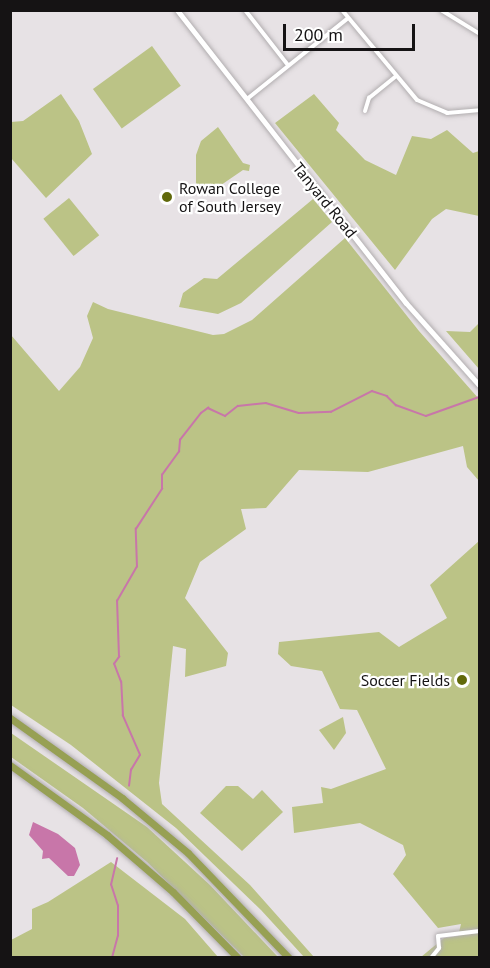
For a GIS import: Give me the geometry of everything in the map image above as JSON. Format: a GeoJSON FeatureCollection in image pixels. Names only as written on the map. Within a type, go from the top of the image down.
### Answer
{"type":"FeatureCollection","features":[{"type":"Feature","properties":{"kind":"highway"},"geometry":{"type":"LineString","coordinates":[[10,718],[122,798],[188,853],[289,957]]}},
{"type":"Feature","properties":{"kind":"highway"},"geometry":{"type":"LineString","coordinates":[[10,765],[107,835],[172,892],[238,957]]}},
{"type":"Feature","properties":{"kind":"street","name":"Tanyard Road"},"geometry":{"type":"LineString","coordinates":[[177,10],[406,303],[480,386]]}},
{"type":"Feature","properties":{"kind":"street"},"geometry":{"type":"LineString","coordinates":[[245,10],[288,65]]}},
{"type":"Feature","properties":{"kind":"street"},"geometry":{"type":"LineString","coordinates":[[342,10],[395,77],[417,100],[432,109],[452,113],[480,110]]}},
{"type":"Feature","properties":{"kind":"street"},"geometry":{"type":"LineString","coordinates":[[441,10],[480,34]]}},
{"type":"Feature","properties":{"kind":"street"},"geometry":{"type":"LineString","coordinates":[[247,99],[348,18]]}},
{"type":"Feature","properties":{"kind":"street"},"geometry":{"type":"LineString","coordinates":[[365,111],[369,98],[395,77]]}},
{"type":"Feature","properties":{"kind":"street"},"geometry":{"type":"LineString","coordinates":[[431,957],[439,948],[438,936],[480,931]]}},
{"type":"Feature","properties":{"kind":"green space"},"geometry":{"type":"Polygon","coordinates":[[[152,46],[181,86],[122,129],[93,89],[152,46]]]}},
{"type":"Feature","properties":{"kind":"green space"},"geometry":{"type":"Polygon","coordinates":[[[61,94],[79,121],[92,154],[46,198],[11,158],[11,122],[23,121],[61,94]]]}},
{"type":"Feature","properties":{"kind":"green space"},"geometry":{"type":"Polygon","coordinates":[[[314,94],[339,123],[336,130],[365,160],[396,175],[412,136],[431,139],[447,130],[473,153],[479,151],[479,216],[446,209],[432,219],[395,270],[275,123],[314,94]]]}},
{"type":"Feature","properties":{"kind":"green space"},"geometry":{"type":"Polygon","coordinates":[[[218,127],[243,163],[250,165],[249,171],[243,170],[205,196],[196,183],[196,155],[201,141],[218,127]]]}},
{"type":"Feature","properties":{"kind":"green space"},"geometry":{"type":"Polygon","coordinates":[[[69,198],[99,235],[74,256],[43,219],[69,198]]]}},
{"type":"Feature","properties":{"kind":"green space"},"geometry":{"type":"Polygon","coordinates":[[[313,199],[332,222],[241,303],[218,314],[179,307],[183,293],[204,278],[217,279],[313,199]]]}},
{"type":"Feature","properties":{"kind":"green space"},"geometry":{"type":"Polygon","coordinates":[[[345,238],[419,331],[479,399],[479,481],[467,467],[463,446],[368,472],[299,470],[266,508],[241,509],[246,529],[200,562],[185,598],[228,653],[226,666],[185,677],[186,649],[173,646],[159,783],[162,804],[250,885],[314,957],[304,957],[261,910],[176,828],[71,745],[11,705],[11,335],[59,391],[80,367],[93,338],[87,316],[93,302],[108,309],[213,335],[224,334],[252,320],[345,238]]]}},
{"type":"Feature","properties":{"kind":"green space"},"geometry":{"type":"Polygon","coordinates":[[[479,323],[479,369],[446,331],[470,332],[479,323]]]}},
{"type":"Feature","properties":{"kind":"green space"},"geometry":{"type":"Polygon","coordinates":[[[479,541],[479,957],[421,957],[444,938],[458,936],[461,924],[438,928],[393,874],[406,855],[403,845],[360,823],[294,833],[292,807],[323,803],[321,787],[331,789],[386,769],[357,710],[340,709],[322,671],[291,666],[278,654],[279,642],[379,632],[399,647],[447,618],[430,585],[479,541]]]}},
{"type":"Feature","properties":{"kind":"green space"},"geometry":{"type":"Polygon","coordinates":[[[343,717],[346,733],[334,750],[319,730],[343,717]]]}},
{"type":"Feature","properties":{"kind":"green space"},"geometry":{"type":"Polygon","coordinates":[[[11,733],[147,827],[210,885],[278,957],[244,957],[147,862],[83,808],[11,757],[11,733]]]}},
{"type":"Feature","properties":{"kind":"green space"},"geometry":{"type":"Polygon","coordinates":[[[226,786],[238,786],[253,799],[262,790],[283,812],[242,851],[200,813],[226,786]]]}},
{"type":"Feature","properties":{"kind":"green space"},"geometry":{"type":"Polygon","coordinates":[[[111,862],[185,919],[218,957],[11,957],[11,940],[32,929],[32,909],[48,902],[111,862]]]}},
{"type":"Feature","properties":{"kind":"shaded area"},"geometry":{"type":"Polygon","coordinates":[[[33,822],[58,834],[75,848],[80,865],[74,876],[68,876],[49,858],[42,859],[43,851],[29,835],[33,822]]]}},
{"type":"Feature","properties":{"kind":"waterway"},"geometry":{"type":"LineString","coordinates":[[129,786],[131,770],[140,755],[123,716],[121,682],[114,664],[119,657],[117,601],[137,567],[136,529],[162,489],[162,475],[179,452],[180,440],[201,413],[208,408],[225,416],[238,406],[266,403],[299,413],[331,412],[372,391],[387,396],[396,405],[426,416],[479,397]]}},
{"type":"Feature","properties":{"kind":"waterway"},"geometry":{"type":"LineString","coordinates":[[112,958],[118,936],[118,906],[111,885],[117,859]]}},
{"type":"Feature","properties":{"kind":"place","name":"Rowan College of South Jersey"},"geometry":{"type":"Point","coordinates":[167,197]}},
{"type":"Feature","properties":{"kind":"place","name":"Soccer Fields"},"geometry":{"type":"Point","coordinates":[462,680]}}]}
